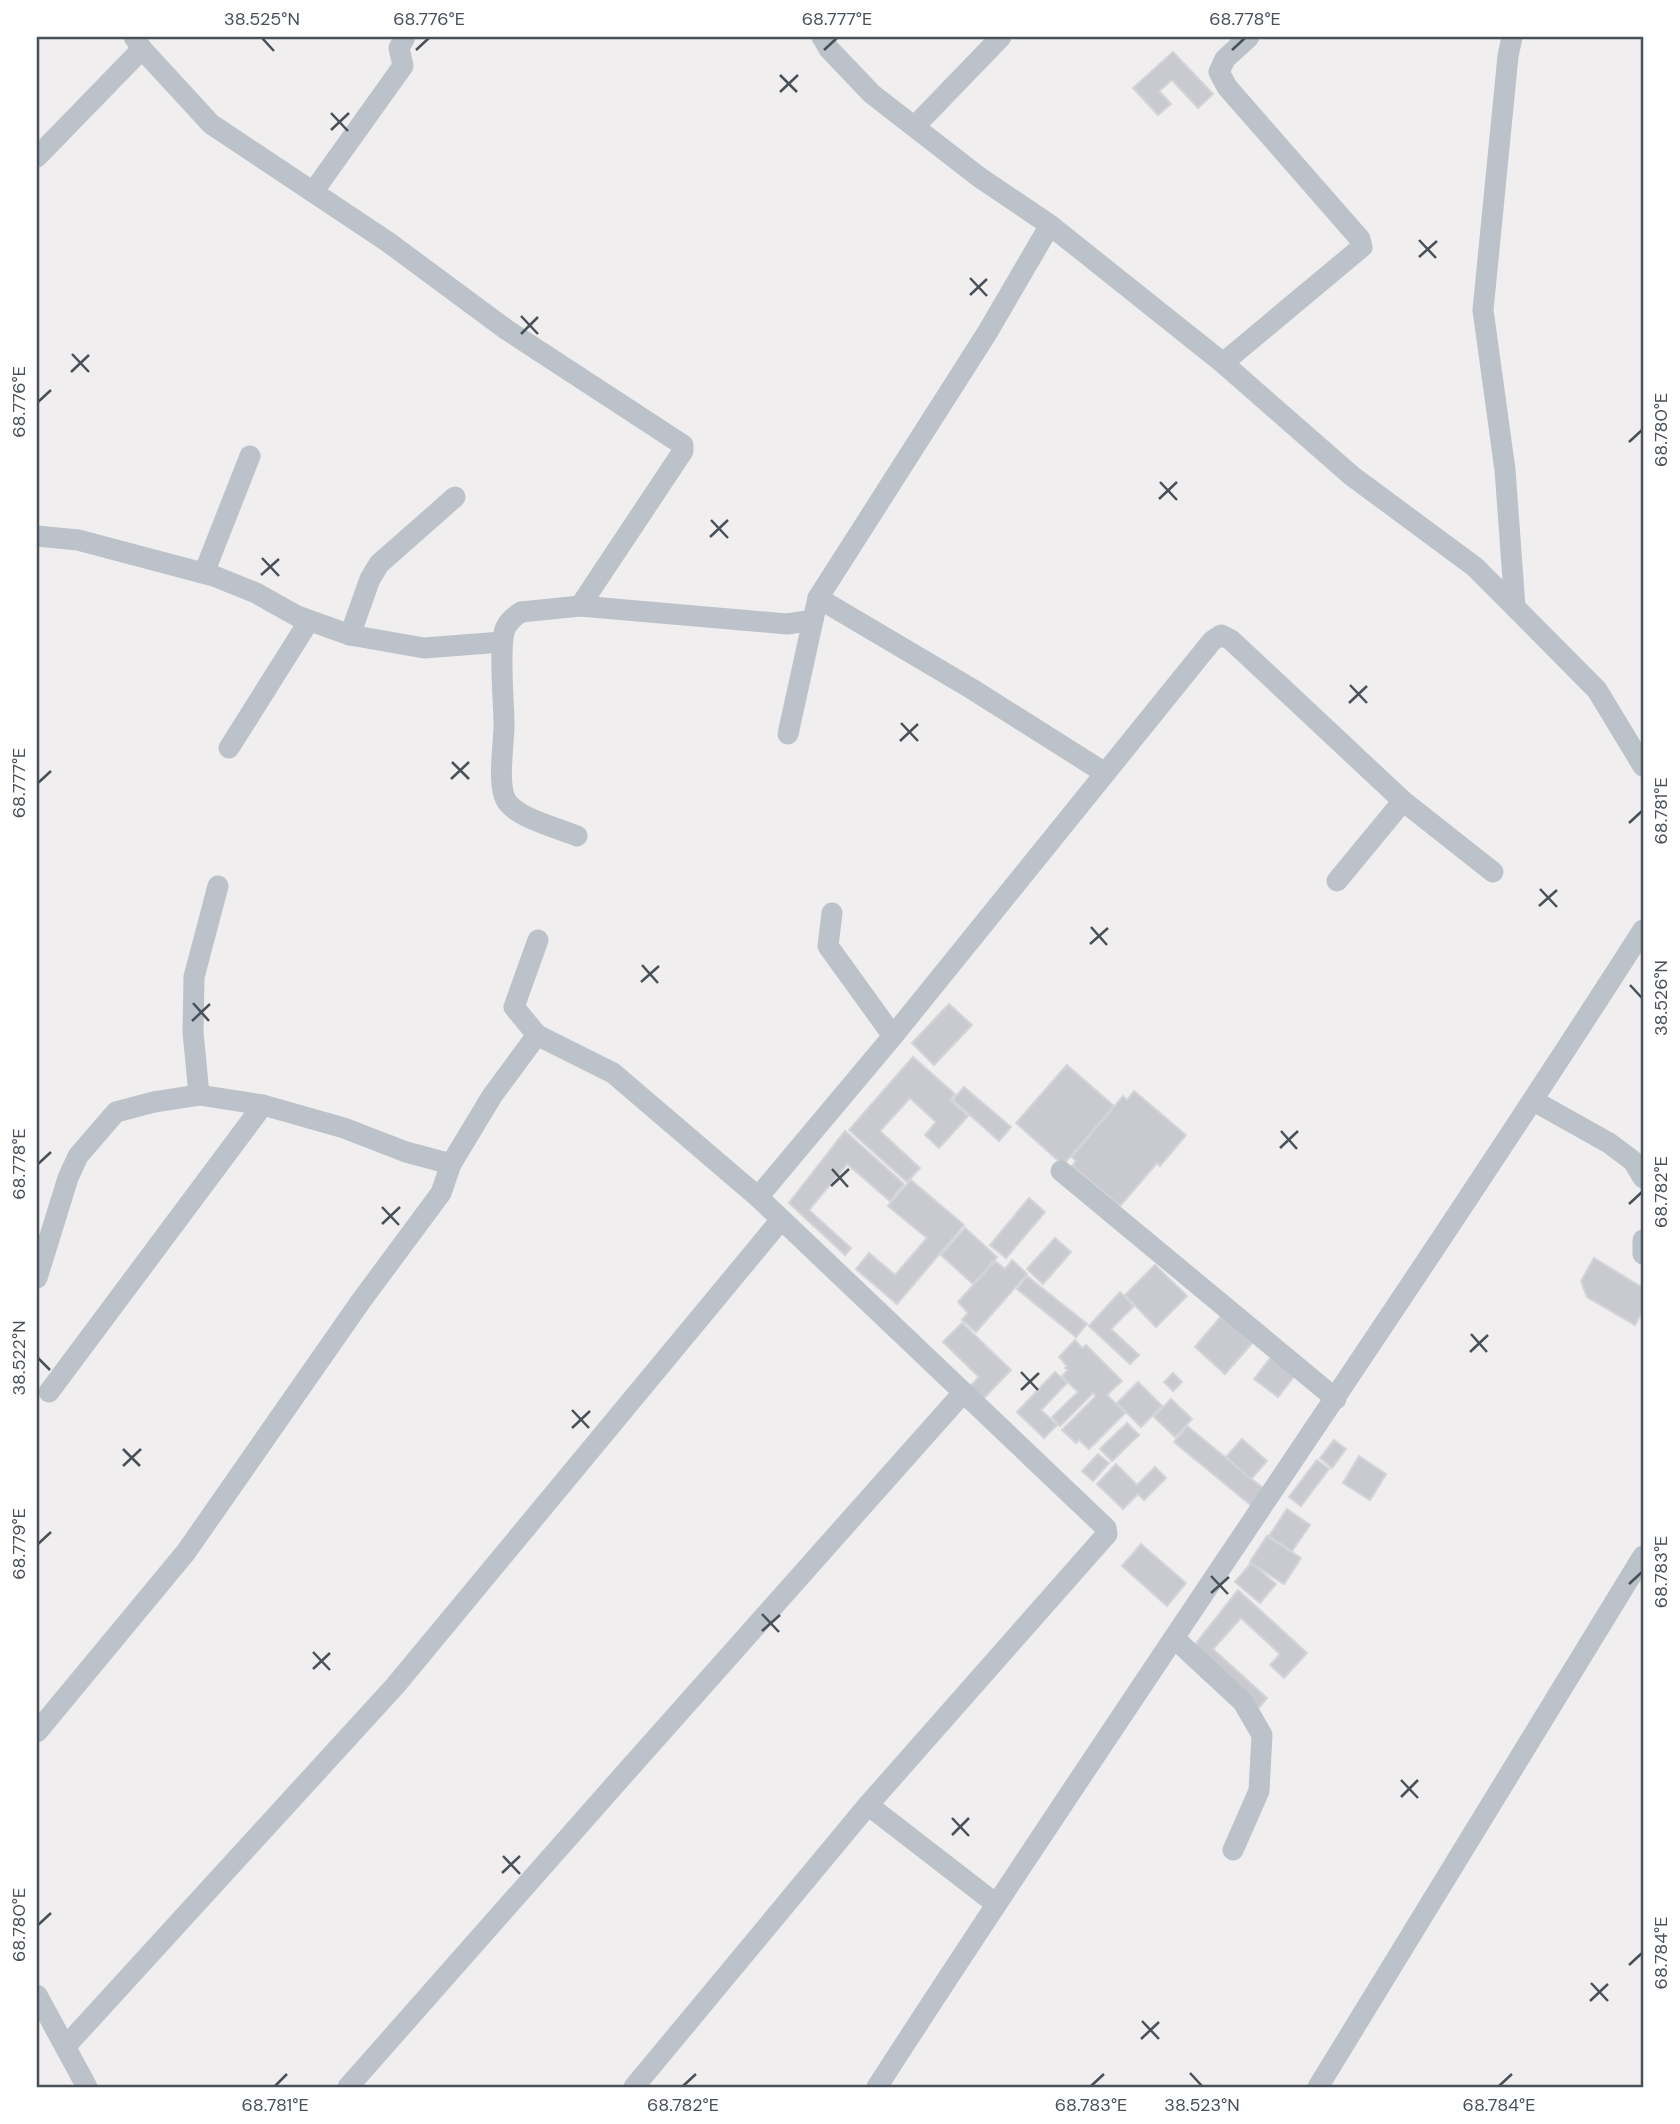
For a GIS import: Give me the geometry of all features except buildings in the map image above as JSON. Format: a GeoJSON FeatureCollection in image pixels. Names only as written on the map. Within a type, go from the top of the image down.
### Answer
{"type":"FeatureCollection","features":[{"type":"Feature","properties":{"kind":"street"},"geometry":{"type":"LineString","coordinates":[[313,192],[402,66],[399,48],[405,37]]}},
{"type":"Feature","properties":{"kind":"street"},"geometry":{"type":"LineString","coordinates":[[822,37],[829,49],[872,94],[979,177],[1050,225],[1223,363],[1352,476],[1475,567],[1597,690],[1643,766]]}},
{"type":"Feature","properties":{"kind":"street"},"geometry":{"type":"LineString","coordinates":[[915,126],[1002,37]]}},
{"type":"Feature","properties":{"kind":"street"},"geometry":{"type":"LineString","coordinates":[[1223,363],[1362,247],[1360,239],[1227,87],[1220,72],[1225,59],[1250,37]]}},
{"type":"Feature","properties":{"kind":"street"},"geometry":{"type":"LineString","coordinates":[[1512,37],[1483,310],[1505,470],[1515,607]]}},
{"type":"Feature","properties":{"kind":"street"},"geometry":{"type":"LineString","coordinates":[[37,157],[138,43],[211,124],[388,242],[507,330],[682,445],[683,451],[580,606]]}},
{"type":"Feature","properties":{"kind":"street"},"geometry":{"type":"LineString","coordinates":[[788,734],[818,598],[987,333],[1050,225]]}},
{"type":"Feature","properties":{"kind":"street"},"geometry":{"type":"LineString","coordinates":[[204,573],[250,456]]}},
{"type":"Feature","properties":{"kind":"street"},"geometry":{"type":"LineString","coordinates":[[351,635],[370,579],[379,564],[455,497]]}},
{"type":"Feature","properties":{"kind":"street"},"geometry":{"type":"LineString","coordinates":[[37,536],[78,540],[204,573],[256,593],[297,616],[351,635],[424,648],[502,642]]}},
{"type":"Feature","properties":{"kind":"street"},"geometry":{"type":"LineString","coordinates":[[818,598],[972,689],[1105,773]]}},
{"type":"Feature","properties":{"kind":"street"},"geometry":{"type":"LineString","coordinates":[[577,836],[519,813],[506,801],[502,788],[502,642],[505,628],[521,612],[580,606],[787,624],[813,620]]}},
{"type":"Feature","properties":{"kind":"street"},"geometry":{"type":"LineString","coordinates":[[229,748],[309,621]]}},
{"type":"Feature","properties":{"kind":"street"},"geometry":{"type":"LineString","coordinates":[[758,1197],[893,1036],[1212,640],[1221,635],[1231,640],[1403,801],[1493,872]]}},
{"type":"Feature","properties":{"kind":"street"},"geometry":{"type":"LineString","coordinates":[[1337,881],[1403,801]]}},
{"type":"Feature","properties":{"kind":"street"},"geometry":{"type":"LineString","coordinates":[[199,1096],[193,1032],[194,977],[218,886]]}},
{"type":"Feature","properties":{"kind":"street"},"geometry":{"type":"LineString","coordinates":[[832,913],[828,946],[893,1036]]}},
{"type":"Feature","properties":{"kind":"street"},"geometry":{"type":"LineString","coordinates":[[877,2087],[996,1904],[1534,1101],[1643,930]]}},
{"type":"Feature","properties":{"kind":"street"},"geometry":{"type":"LineString","coordinates":[[538,940],[514,1007],[537,1035],[613,1073],[758,1197],[780,1221],[1105,1528],[1107,1534],[868,1805],[634,2087]]}},
{"type":"Feature","properties":{"kind":"street"},"geometry":{"type":"LineString","coordinates":[[37,1732],[186,1552],[361,1301],[441,1193],[451,1164],[492,1097],[537,1035]]}},
{"type":"Feature","properties":{"kind":"street"},"geometry":{"type":"LineString","coordinates":[[37,1279],[68,1178],[78,1156],[116,1112],[154,1102],[199,1096],[263,1105],[344,1128],[406,1152],[451,1164]]}},
{"type":"Feature","properties":{"kind":"street"},"geometry":{"type":"LineString","coordinates":[[1534,1101],[1609,1143],[1633,1161],[1643,1178]]}},
{"type":"Feature","properties":{"kind":"street"},"geometry":{"type":"LineString","coordinates":[[49,1392],[263,1105]]}},
{"type":"Feature","properties":{"kind":"street"},"geometry":{"type":"LineString","coordinates":[[1061,1171],[1336,1399]]}},
{"type":"Feature","properties":{"kind":"street"},"geometry":{"type":"LineString","coordinates":[[65,2047],[395,1686],[780,1221]]}},
{"type":"Feature","properties":{"kind":"street"},"geometry":{"type":"LineString","coordinates":[[1643,1240],[1643,1254]]}},
{"type":"Feature","properties":{"kind":"street"},"geometry":{"type":"LineString","coordinates":[[348,2087],[962,1394]]}},
{"type":"Feature","properties":{"kind":"street"},"geometry":{"type":"LineString","coordinates":[[1318,2087],[1643,1556]]}},
{"type":"Feature","properties":{"kind":"street"},"geometry":{"type":"LineString","coordinates":[[1174,1638],[1243,1702],[1262,1735],[1259,1791],[1233,1850]]}},
{"type":"Feature","properties":{"kind":"street"},"geometry":{"type":"LineString","coordinates":[[868,1805],[996,1904]]}},
{"type":"Feature","properties":{"kind":"street"},"geometry":{"type":"LineString","coordinates":[[37,1995],[87,2087]]}}]}
